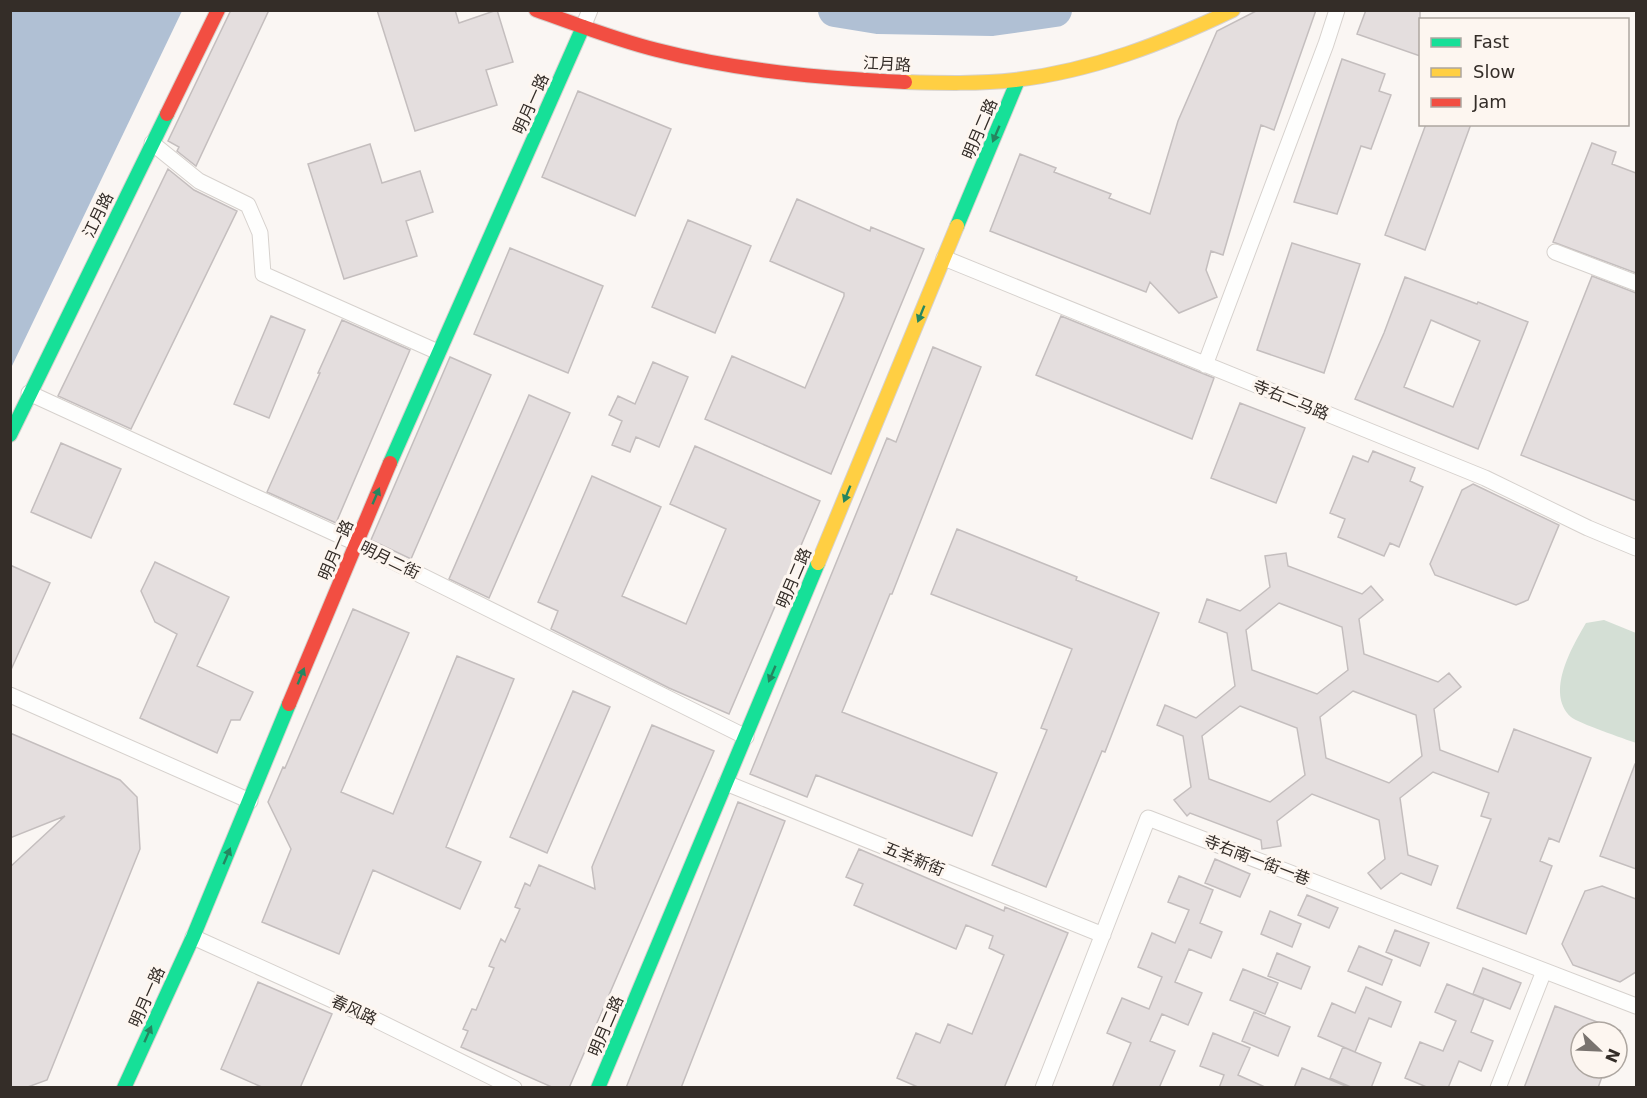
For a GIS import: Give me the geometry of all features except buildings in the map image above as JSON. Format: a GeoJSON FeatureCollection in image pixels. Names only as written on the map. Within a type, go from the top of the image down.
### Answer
{"type":"FeatureCollection","features":[{"type":"Feature","properties":{"kind":"street","name":"江月路"},"geometry":{"type":"LineString","coordinates":[[10,435],[218,10]]}},
{"type":"Feature","properties":{"kind":"street","name":"江月路"},"geometry":{"type":"LineString","coordinates":[[536,10],[657,50],[696,59],[781,72],[942,83],[1018,80],[1092,64],[1135,52],[1233,10]]}},
{"type":"Feature","properties":{"kind":"street"},"geometry":{"type":"LineString","coordinates":[[583,27],[590,10]]}},
{"type":"Feature","properties":{"kind":"street"},"geometry":{"type":"LineString","coordinates":[[1205,366],[1326,45],[1337,10]]}},
{"type":"Feature","properties":{"kind":"street","name":"明月一路"},"geometry":{"type":"LineString","coordinates":[[124,1088],[193,937],[438,351],[583,27]]}},
{"type":"Feature","properties":{"kind":"street","name":"明月二路"},"geometry":{"type":"LineString","coordinates":[[598,1088],[1018,80]]}},
{"type":"Feature","properties":{"kind":"street"},"geometry":{"type":"LineString","coordinates":[[152,143],[199,182],[248,206],[260,233],[263,274],[438,351]]}},
{"type":"Feature","properties":{"kind":"street"},"geometry":{"type":"LineString","coordinates":[[1555,252],[1636,283]]}},
{"type":"Feature","properties":{"kind":"street","name":"寺右二马路"},"geometry":{"type":"LineString","coordinates":[[944,258],[1485,478],[1588,528],[1636,548]]}},
{"type":"Feature","properties":{"kind":"street","name":"明月二街"},"geometry":{"type":"LineString","coordinates":[[29,393],[356,543],[746,737]]}},
{"type":"Feature","properties":{"kind":"street"},"geometry":{"type":"LineString","coordinates":[[10,695],[249,801]]}},
{"type":"Feature","properties":{"kind":"street","name":"五羊新街"},"geometry":{"type":"LineString","coordinates":[[726,783],[1102,935]]}},
{"type":"Feature","properties":{"kind":"street","name":"寺右南一街一巷"},"geometry":{"type":"LineString","coordinates":[[1043,1088],[1148,818],[1636,1006]]}},
{"type":"Feature","properties":{"kind":"street","name":"春风路"},"geometry":{"type":"LineString","coordinates":[[193,937],[372,1018],[514,1088]]}},
{"type":"Feature","properties":{"kind":"street"},"geometry":{"type":"LineString","coordinates":[[1498,1088],[1544,971]]}},
{"type":"Feature","properties":{"kind":"shaded area"},"geometry":{"type":"Polygon","coordinates":[[[1604,620],[1636,633],[1636,743],[1575,720],[1564,707],[1560,696],[1568,657],[1586,623],[1604,620]]]}},
{"type":"Feature","properties":{"kind":"water"},"geometry":{"type":"Polygon","coordinates":[[[10,11],[182,11],[11,368],[10,11]]]}},
{"type":"Feature","properties":{"kind":"waterway"},"geometry":{"type":"LineString","coordinates":[[835,10],[878,17],[992,19],[1055,10]]}},
{"type":"Feature","properties":{"kind":"traffic: fast"},"geometry":{"type":"LineString","coordinates":[[390,463],[583,27]]}},
{"type":"Feature","properties":{"kind":"traffic: fast"},"geometry":{"type":"LineString","coordinates":[[957,226],[1018,80]]}},
{"type":"Feature","properties":{"kind":"traffic: fast"},"geometry":{"type":"LineString","coordinates":[[10,435],[167,114]]}},
{"type":"Feature","properties":{"kind":"traffic: fast"},"geometry":{"type":"LineString","coordinates":[[598,1088],[818,563]]}},
{"type":"Feature","properties":{"kind":"traffic: fast"},"geometry":{"type":"LineString","coordinates":[[124,1088],[193,937],[289,704]]}},
{"type":"Feature","properties":{"kind":"traffic: slow"},"geometry":{"type":"LineString","coordinates":[[905,82],[960,83],[1015,80],[1072,70],[1100,63],[1181,34],[1233,10]]}},
{"type":"Feature","properties":{"kind":"traffic: slow"},"geometry":{"type":"LineString","coordinates":[[818,563],[957,226]]}},
{"type":"Feature","properties":{"kind":"traffic: jam"},"geometry":{"type":"LineString","coordinates":[[167,114],[218,10]]}},
{"type":"Feature","properties":{"kind":"traffic: jam"},"geometry":{"type":"LineString","coordinates":[[536,10],[596,32],[687,57],[811,76],[905,82]]}},
{"type":"Feature","properties":{"kind":"traffic: jam"},"geometry":{"type":"LineString","coordinates":[[289,704],[390,463]]}}]}
